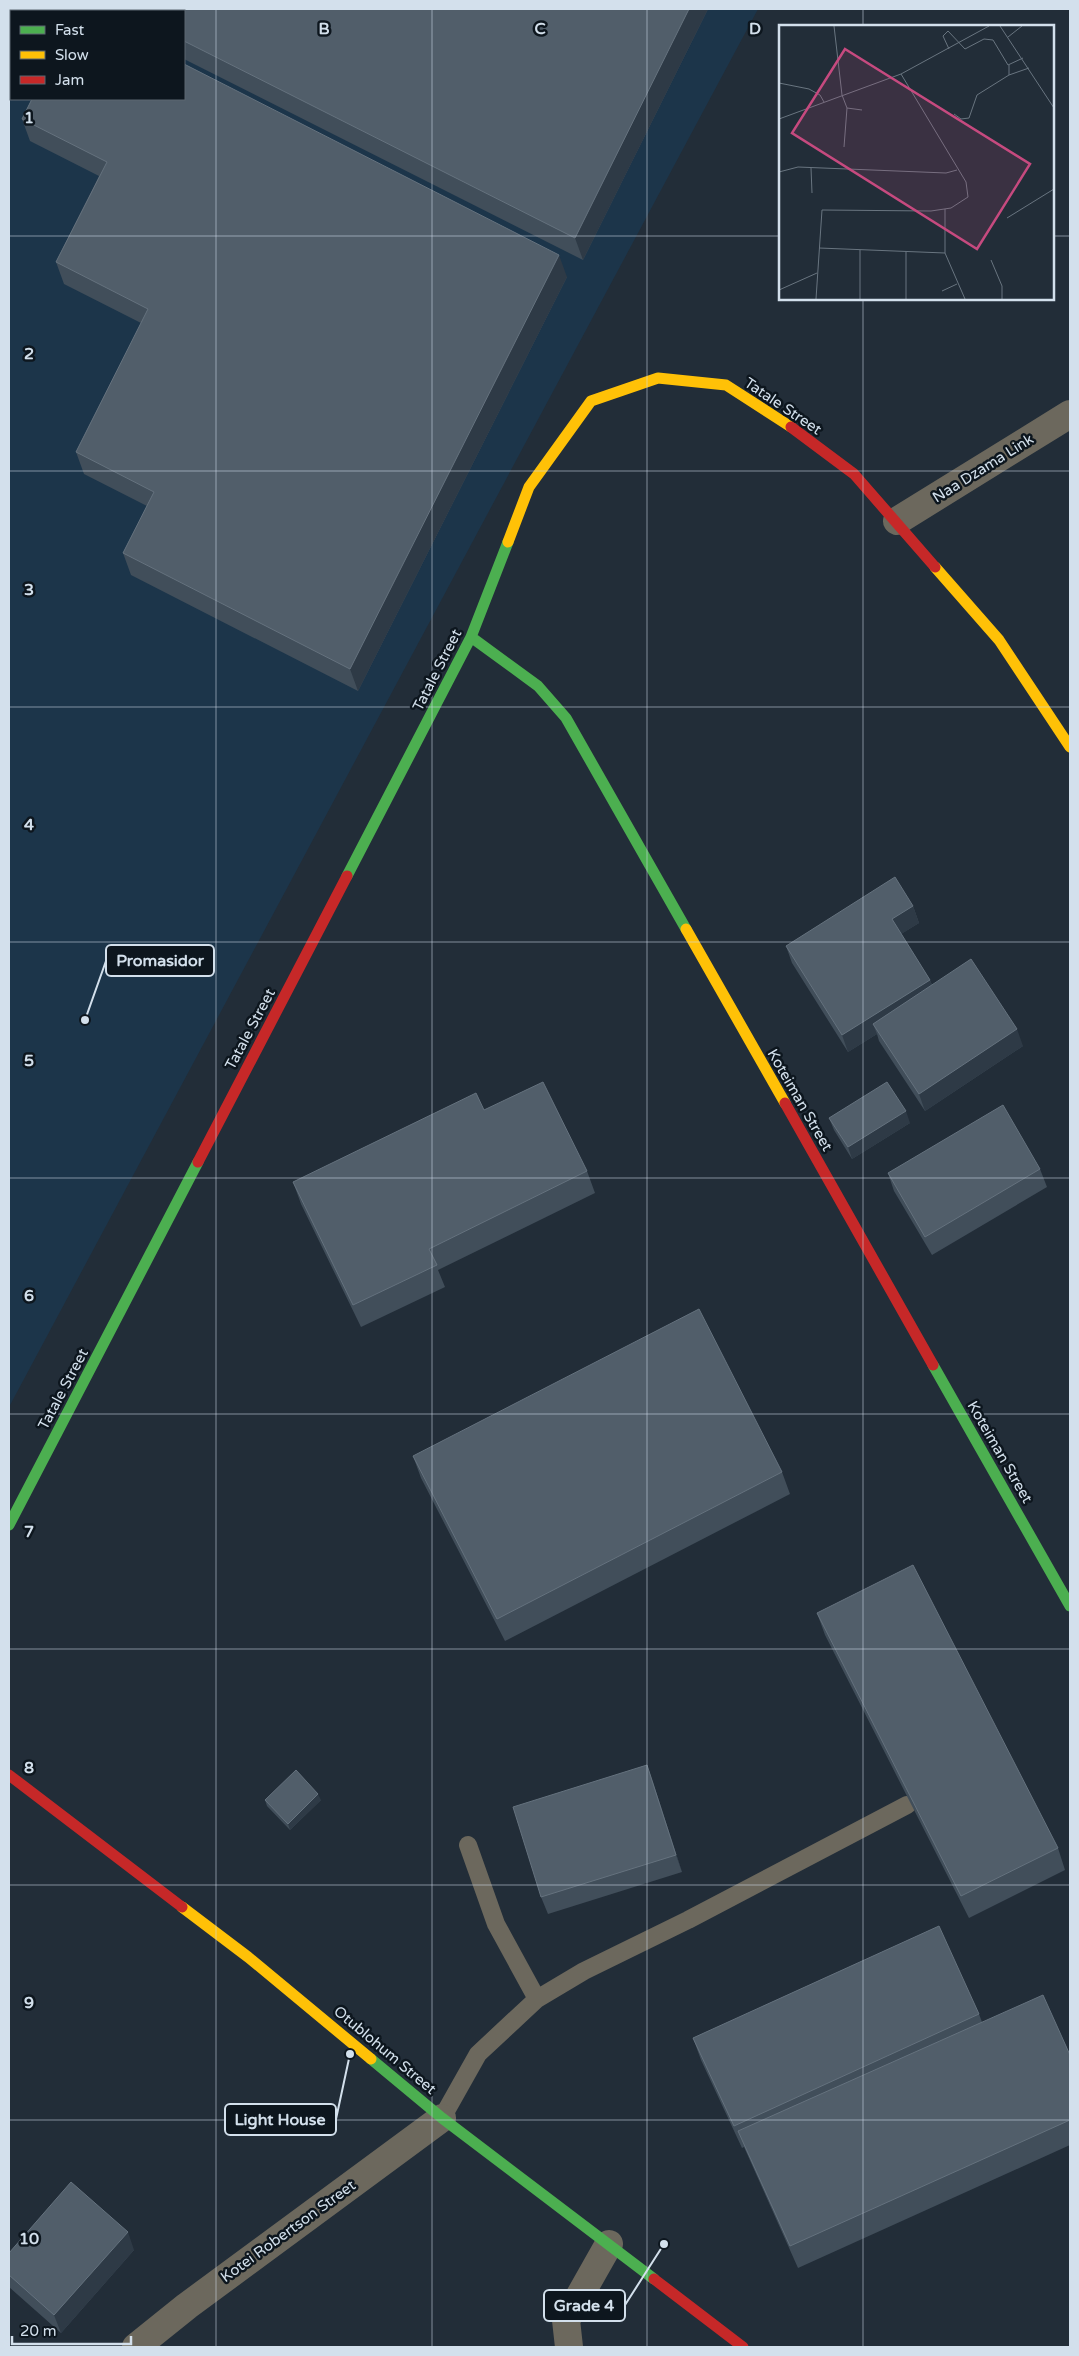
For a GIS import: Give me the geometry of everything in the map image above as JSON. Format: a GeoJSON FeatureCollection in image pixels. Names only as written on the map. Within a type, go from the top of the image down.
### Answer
{"type":"FeatureCollection","features":[{"type":"Feature","properties":{"kind":"street","name":"Tatale Street"},"geometry":{"type":"LineString","coordinates":[[9,1525],[471,637],[530,487],[591,401],[658,378],[726,385],[798,432],[854,474],[999,640],[1060,728],[1070,747]]}},
{"type":"Feature","properties":{"kind":"street","name":"Naa Dzama Link"},"geometry":{"type":"LineString","coordinates":[[896,521],[1070,414]]}},
{"type":"Feature","properties":{"kind":"street","name":"Koteiman Street"},"geometry":{"type":"LineString","coordinates":[[471,637],[538,686],[566,718],[1070,1606]]}},
{"type":"Feature","properties":{"kind":"street","name":"Otublohum Street"},"geometry":{"type":"LineString","coordinates":[[9,1775],[248,1957],[442,2118],[743,2347]]}},
{"type":"Feature","properties":{"kind":"street","name":"Kotei Robertson Street"},"geometry":{"type":"LineString","coordinates":[[136,2347],[187,2306],[442,2118]]}},
{"type":"Feature","properties":{"kind":"street"},"geometry":{"type":"LineString","coordinates":[[569,2347],[566,2320],[609,2244]]}},
{"type":"Feature","properties":{"kind":"lane"},"geometry":{"type":"LineString","coordinates":[[442,2118],[478,2054],[537,1999],[584,1971],[688,1920],[907,1805]]}},
{"type":"Feature","properties":{"kind":"lane"},"geometry":{"type":"LineString","coordinates":[[468,1845],[496,1924],[537,1999]]}},
{"type":"Feature","properties":{"kind":"shaded area"},"geometry":{"type":"Polygon","coordinates":[[[9,9],[758,9],[9,1407],[9,9]]]}},
{"type":"Feature","properties":{"kind":"building"},"geometry":{"type":"Polygon","coordinates":[[[120,9],[689,9],[575,238],[185,42],[185,10],[120,9]]]}},
{"type":"Feature","properties":{"kind":"building"},"geometry":{"type":"Polygon","coordinates":[[[185,65],[559,255],[350,669],[123,553],[154,492],[76,452],[148,309],[56,262],[107,162],[22,119],[32,100],[185,100],[185,65]]]}},
{"type":"Feature","properties":{"kind":"building"},"geometry":{"type":"Polygon","coordinates":[[[895,877],[913,906],[892,919],[930,980],[842,1035],[786,946],[895,877]]]}},
{"type":"Feature","properties":{"kind":"building"},"geometry":{"type":"Polygon","coordinates":[[[971,959],[1017,1029],[919,1094],[873,1024],[971,959]]]}},
{"type":"Feature","properties":{"kind":"building"},"geometry":{"type":"Polygon","coordinates":[[[543,1082],[587,1171],[429,1249],[437,1265],[353,1305],[293,1182],[476,1093],[484,1110],[543,1082]]]}},
{"type":"Feature","properties":{"kind":"building"},"geometry":{"type":"Polygon","coordinates":[[[887,1082],[906,1111],[848,1147],[829,1118],[887,1082]]]}},
{"type":"Feature","properties":{"kind":"building"},"geometry":{"type":"Polygon","coordinates":[[[1003,1105],[1040,1169],[925,1237],[888,1173],[1003,1105]]]}},
{"type":"Feature","properties":{"kind":"building"},"geometry":{"type":"Polygon","coordinates":[[[699,1309],[782,1472],[497,1619],[413,1456],[699,1309]]]}},
{"type":"Feature","properties":{"kind":"building"},"geometry":{"type":"Polygon","coordinates":[[[913,1565],[1058,1848],[961,1896],[817,1613],[913,1565]]]}},
{"type":"Feature","properties":{"kind":"building"},"geometry":{"type":"Polygon","coordinates":[[[647,1765],[676,1855],[541,1897],[513,1807],[647,1765]]]}},
{"type":"Feature","properties":{"kind":"building"},"geometry":{"type":"Polygon","coordinates":[[[296,1770],[318,1794],[288,1824],[265,1800],[296,1770]]]}},
{"type":"Feature","properties":{"kind":"building"},"geometry":{"type":"Polygon","coordinates":[[[939,1926],[979,2014],[734,2126],[693,2038],[939,1926]]]}},
{"type":"Feature","properties":{"kind":"building"},"geometry":{"type":"Polygon","coordinates":[[[1043,1995],[1070,2055],[1070,2120],[790,2246],[738,2131],[1043,1995]]]}},
{"type":"Feature","properties":{"kind":"building"},"geometry":{"type":"Polygon","coordinates":[[[71,2182],[128,2232],[54,2315],[9,2275],[9,2253],[71,2182]]]}},
{"type":"Feature","properties":{"kind":"traffic: fast"},"geometry":{"type":"LineString","coordinates":[[347,876],[471,637],[508,542]]}},
{"type":"Feature","properties":{"kind":"traffic: fast"},"geometry":{"type":"LineString","coordinates":[[471,637],[538,686],[566,718],[686,929]]}},
{"type":"Feature","properties":{"kind":"traffic: fast"},"geometry":{"type":"LineString","coordinates":[[9,1525],[198,1162]]}},
{"type":"Feature","properties":{"kind":"traffic: fast"},"geometry":{"type":"LineString","coordinates":[[933,1365],[1070,1606]]}},
{"type":"Feature","properties":{"kind":"traffic: fast"},"geometry":{"type":"LineString","coordinates":[[371,2059],[442,2118],[654,2279]]}},
{"type":"Feature","properties":{"kind":"traffic: slow"},"geometry":{"type":"LineString","coordinates":[[508,542],[529,487],[591,401],[658,378],[726,385],[791,427]]}},
{"type":"Feature","properties":{"kind":"traffic: slow"},"geometry":{"type":"LineString","coordinates":[[935,567],[999,640],[1070,747]]}},
{"type":"Feature","properties":{"kind":"traffic: slow"},"geometry":{"type":"LineString","coordinates":[[686,929],[785,1103]]}},
{"type":"Feature","properties":{"kind":"traffic: slow"},"geometry":{"type":"LineString","coordinates":[[182,1907],[248,1957],[371,2059]]}},
{"type":"Feature","properties":{"kind":"traffic: jam"},"geometry":{"type":"LineString","coordinates":[[791,427],[854,474],[935,567]]}},
{"type":"Feature","properties":{"kind":"traffic: jam"},"geometry":{"type":"LineString","coordinates":[[198,1162],[347,876]]}},
{"type":"Feature","properties":{"kind":"traffic: jam"},"geometry":{"type":"LineString","coordinates":[[785,1103],[933,1365]]}},
{"type":"Feature","properties":{"kind":"traffic: jam"},"geometry":{"type":"LineString","coordinates":[[9,1775],[182,1907]]}},
{"type":"Feature","properties":{"kind":"traffic: jam"},"geometry":{"type":"LineString","coordinates":[[654,2279],[743,2347]]}},
{"type":"Feature","properties":{"kind":"place","name":"Promasidor"},"geometry":{"type":"Point","coordinates":[85,1020]}},
{"type":"Feature","properties":{"kind":"place","name":"Light House"},"geometry":{"type":"Point","coordinates":[350,2054]}},
{"type":"Feature","properties":{"kind":"place","name":"Grade 4"},"geometry":{"type":"Point","coordinates":[664,2244]}}]}
